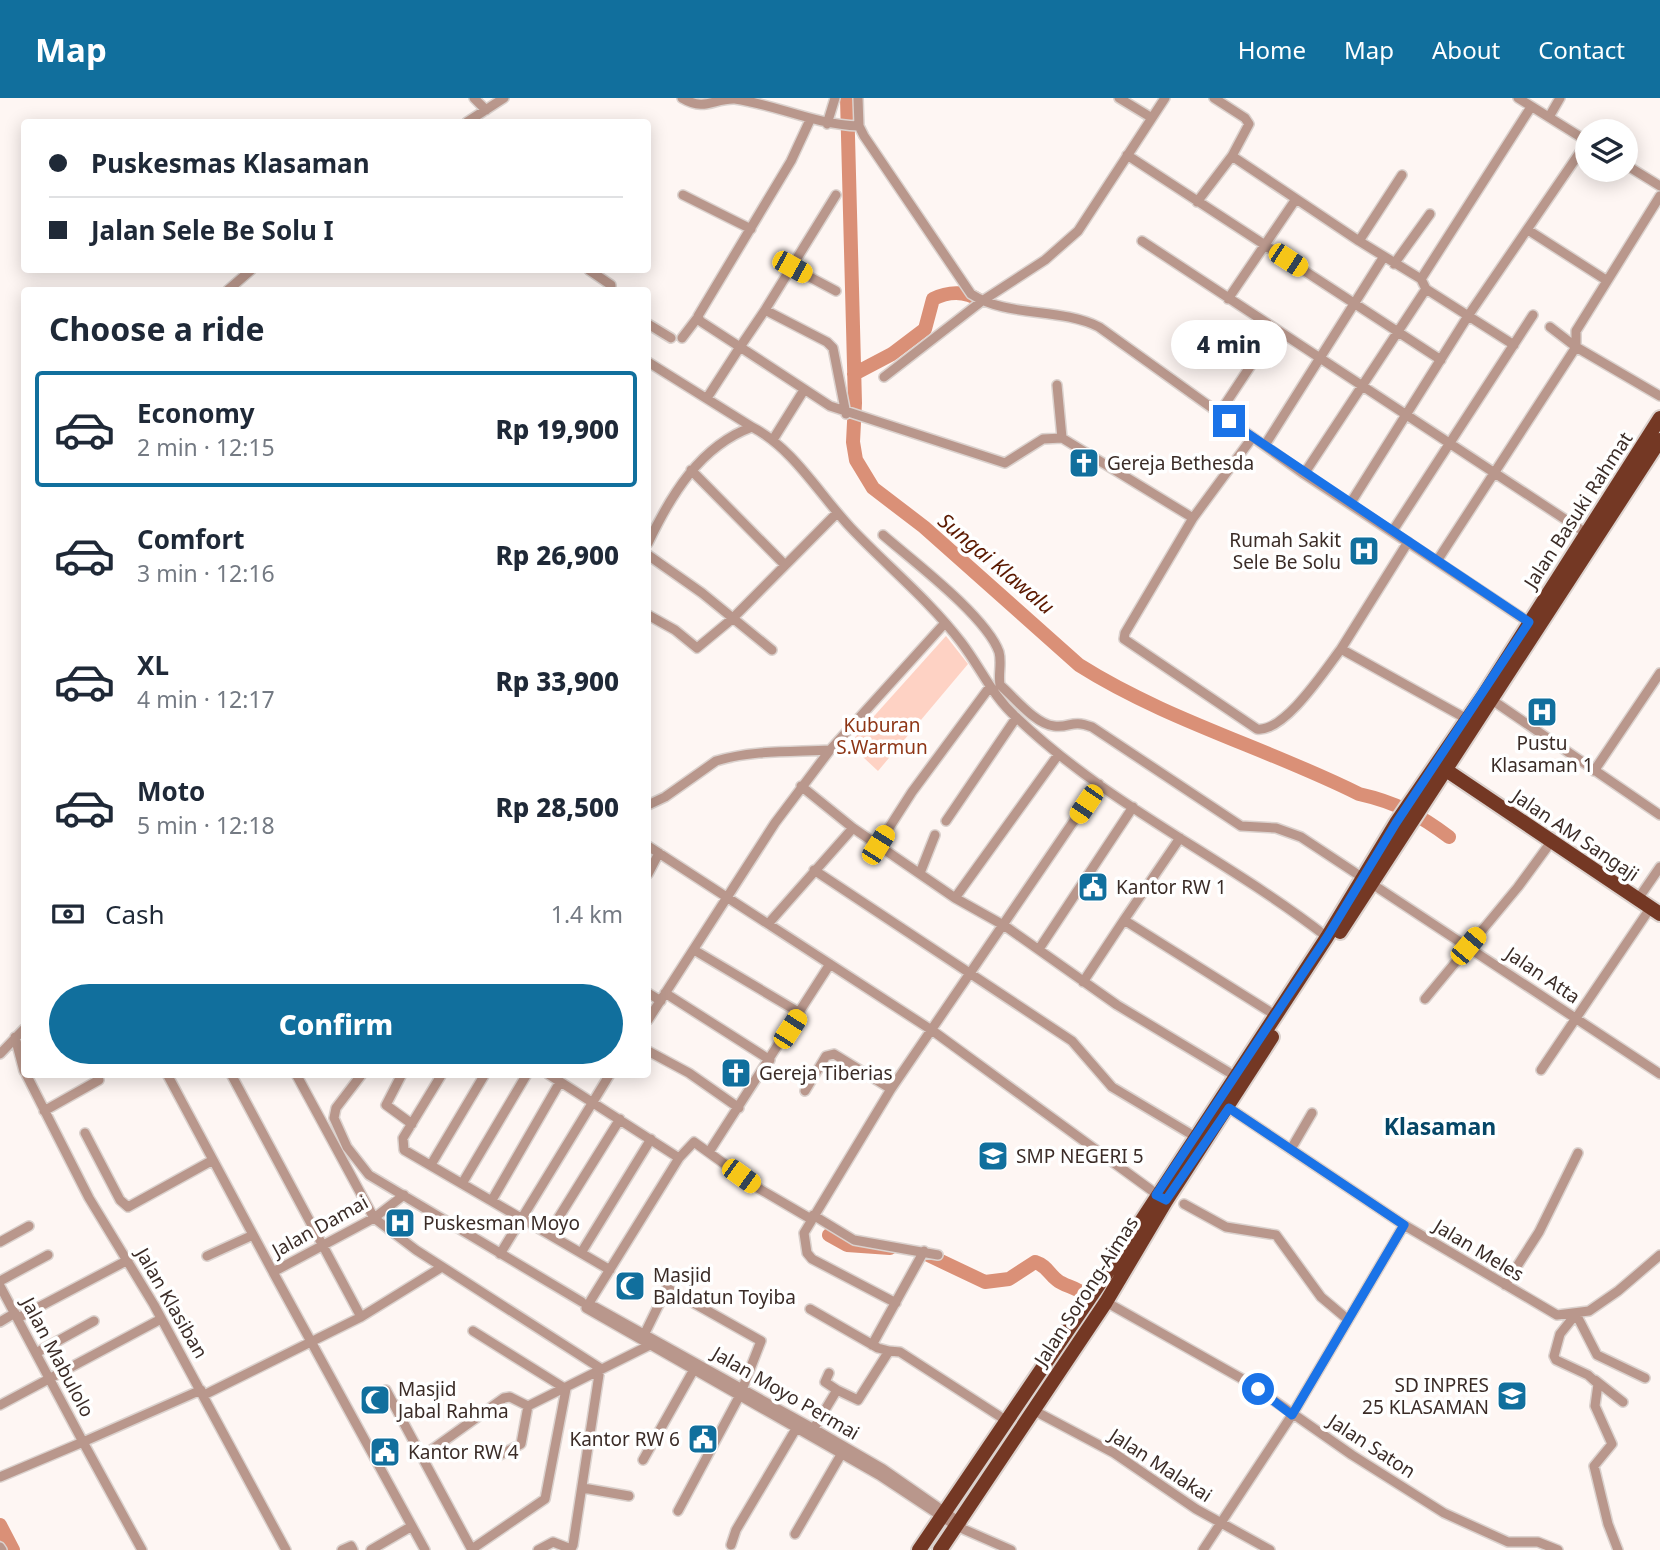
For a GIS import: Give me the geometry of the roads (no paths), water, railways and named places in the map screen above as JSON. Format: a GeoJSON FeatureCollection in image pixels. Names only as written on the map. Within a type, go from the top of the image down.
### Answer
{"type":"FeatureCollection","features":[{"type":"Feature","properties":{"kind":"highway","name":"Jalan Basuki Rahmat"},"geometry":{"type":"LineString","coordinates":[[1417,802],[1492,700],[1586,533],[1660,418]]}},
{"type":"Feature","properties":{"kind":"highway","name":"Jalan Basuki Rahmat"},"geometry":{"type":"LineString","coordinates":[[1442,767],[1467,719],[1660,440]]}},
{"type":"Feature","properties":{"kind":"highway","name":"Jalan AM Sangaji"},"geometry":{"type":"LineString","coordinates":[[1442,767],[1656,910]]}},
{"type":"Feature","properties":{"kind":"highway","name":"Jalan Sorong-Aimas"},"geometry":{"type":"LineString","coordinates":[[919,1550],[1161,1198],[1229,1108],[1367,879],[1417,802]]}},
{"type":"Feature","properties":{"kind":"highway","name":"Jalan Sorong-Aimas"},"geometry":{"type":"LineString","coordinates":[[940,1550],[960,1525],[1106,1302],[1194,1136],[1367,879]]}},
{"type":"Feature","properties":{"kind":"street"},"geometry":{"type":"LineString","coordinates":[[476,98],[486,110]]}},
{"type":"Feature","properties":{"kind":"street"},"geometry":{"type":"LineString","coordinates":[[472,119],[504,98]]}},
{"type":"Feature","properties":{"kind":"street"},"geometry":{"type":"LineString","coordinates":[[682,98],[701,106],[739,100],[827,124],[850,126],[971,295],[982,301],[1087,321],[1220,412],[1304,474],[1533,625]]}},
{"type":"Feature","properties":{"kind":"street"},"geometry":{"type":"LineString","coordinates":[[827,124],[835,98]]}},
{"type":"Feature","properties":{"kind":"street"},"geometry":{"type":"LineString","coordinates":[[850,126],[858,98]]}},
{"type":"Feature","properties":{"kind":"street"},"geometry":{"type":"LineString","coordinates":[[1119,98],[1152,118]]}},
{"type":"Feature","properties":{"kind":"street"},"geometry":{"type":"LineString","coordinates":[[884,377],[982,301],[1045,260],[1078,231],[1165,98]]}},
{"type":"Feature","properties":{"kind":"street"},"geometry":{"type":"LineString","coordinates":[[1197,202],[1248,130],[1249,121],[1214,98]]}},
{"type":"Feature","properties":{"kind":"street"},"geometry":{"type":"LineString","coordinates":[[1518,98],[1575,133]]}},
{"type":"Feature","properties":{"kind":"street"},"geometry":{"type":"LineString","coordinates":[[1549,117],[1560,98]]}},
{"type":"Feature","properties":{"kind":"street"},"geometry":{"type":"LineString","coordinates":[[1421,279],[1531,107]]}},
{"type":"Feature","properties":{"kind":"street"},"geometry":{"type":"LineString","coordinates":[[682,338],[698,317],[751,229],[810,120]]}},
{"type":"Feature","properties":{"kind":"street"},"geometry":{"type":"LineString","coordinates":[[1127,155],[1441,360]]}},
{"type":"Feature","properties":{"kind":"street"},"geometry":{"type":"LineString","coordinates":[[1232,156],[1383,258],[1421,279],[1426,289],[1514,345]]}},
{"type":"Feature","properties":{"kind":"street"},"geometry":{"type":"LineString","coordinates":[[1350,504],[1468,316],[1575,159]]}},
{"type":"Feature","properties":{"kind":"street"},"geometry":{"type":"LineString","coordinates":[[1638,172],[1660,186]]}},
{"type":"Feature","properties":{"kind":"street"},"geometry":{"type":"LineString","coordinates":[[1359,241],[1402,175]]}},
{"type":"Feature","properties":{"kind":"street"},"geometry":{"type":"LineString","coordinates":[[683,195],[751,229]]}},
{"type":"Feature","properties":{"kind":"street"},"geometry":{"type":"LineString","coordinates":[[707,398],[836,195]]}},
{"type":"Feature","properties":{"kind":"street"},"geometry":{"type":"LineString","coordinates":[[1437,561],[1576,347],[1576,331],[1660,196]]}},
{"type":"Feature","properties":{"kind":"street"},"geometry":{"type":"LineString","coordinates":[[1228,299],[1296,199]]}},
{"type":"Feature","properties":{"kind":"street"},"geometry":{"type":"LineString","coordinates":[[1394,264],[1430,215]]}},
{"type":"Feature","properties":{"kind":"street"},"geometry":{"type":"LineString","coordinates":[[1528,230],[1606,280]]}},
{"type":"Feature","properties":{"kind":"street"},"geometry":{"type":"LineString","coordinates":[[1142,241],[1586,533]]}},
{"type":"Feature","properties":{"kind":"street"},"geometry":{"type":"LineString","coordinates":[[1265,445],[1383,258]]}},
{"type":"Feature","properties":{"kind":"street"},"geometry":{"type":"LineString","coordinates":[[792,267],[836,291]]}},
{"type":"Feature","properties":{"kind":"street"},"geometry":{"type":"LineString","coordinates":[[231,287],[248,273]]}},
{"type":"Feature","properties":{"kind":"street"},"geometry":{"type":"LineString","coordinates":[[594,273],[605,279],[611,287]]}},
{"type":"Feature","properties":{"kind":"street"},"geometry":{"type":"LineString","coordinates":[[1304,474],[1426,289]]}},
{"type":"Feature","properties":{"kind":"street"},"geometry":{"type":"LineString","coordinates":[[765,310],[827,342],[833,348],[850,415]]}},
{"type":"Feature","properties":{"kind":"street"},"geometry":{"type":"LineString","coordinates":[[1392,532],[1533,314]]}},
{"type":"Feature","properties":{"kind":"street"},"geometry":{"type":"LineString","coordinates":[[698,317],[804,390],[850,415],[1005,463],[1043,439],[1062,438],[1193,518]]}},
{"type":"Feature","properties":{"kind":"street"},"geometry":{"type":"LineString","coordinates":[[651,326],[671,338]]}},
{"type":"Feature","properties":{"kind":"street"},"geometry":{"type":"LineString","coordinates":[[1550,327],[1576,347],[1660,396]]}},
{"type":"Feature","properties":{"kind":"street"},"geometry":{"type":"LineString","coordinates":[[1220,412],[1275,329]]}},
{"type":"Feature","properties":{"kind":"street"},"geometry":{"type":"LineString","coordinates":[[651,364],[774,438],[837,513],[945,623],[963,645],[989,688],[1016,718],[1058,755],[1180,838],[1250,880],[1327,937]]}},
{"type":"Feature","properties":{"kind":"street"},"geometry":{"type":"LineString","coordinates":[[1057,385],[1062,438]]}},
{"type":"Feature","properties":{"kind":"street"},"geometry":{"type":"LineString","coordinates":[[774,438],[804,390]]}},
{"type":"Feature","properties":{"kind":"street"},"geometry":{"type":"LineString","coordinates":[[651,536],[677,488],[691,470],[728,439],[752,427]]}},
{"type":"Feature","properties":{"kind":"street"},"geometry":{"type":"LineString","coordinates":[[1252,438],[1193,518],[1125,633],[1126,640],[1257,729],[1263,730],[1288,714],[1341,649],[1408,542]]}},
{"type":"Feature","properties":{"kind":"street"},"geometry":{"type":"LineString","coordinates":[[691,470],[785,565]]}},
{"type":"Feature","properties":{"kind":"street"},"geometry":{"type":"LineString","coordinates":[[651,617],[675,630],[695,648],[732,619],[837,513]]}},
{"type":"Feature","properties":{"kind":"street","name":"Jalan Atta"},"geometry":{"type":"LineString","coordinates":[[883,534],[979,622],[997,648],[1001,664],[1000,685],[1042,721],[1054,726],[1072,721],[1092,727],[1241,826],[1288,831],[1367,879],[1660,1074]]}},
{"type":"Feature","properties":{"kind":"street"},"geometry":{"type":"LineString","coordinates":[[651,557],[702,593],[772,650]]}},
{"type":"Feature","properties":{"kind":"street"},"geometry":{"type":"LineString","coordinates":[[651,1015],[801,786],[830,750],[945,623]]}},
{"type":"Feature","properties":{"kind":"street"},"geometry":{"type":"LineString","coordinates":[[1341,649],[1467,719]]}},
{"type":"Feature","properties":{"kind":"street"},"geometry":{"type":"LineString","coordinates":[[1594,772],[1660,673]]}},
{"type":"Feature","properties":{"kind":"street"},"geometry":{"type":"LineString","coordinates":[[878,845],[912,792],[989,688]]}},
{"type":"Feature","properties":{"kind":"street"},"geometry":{"type":"LineString","coordinates":[[1492,700],[1660,815]]}},
{"type":"Feature","properties":{"kind":"street"},"geometry":{"type":"LineString","coordinates":[[946,821],[1016,718]]}},
{"type":"Feature","properties":{"kind":"street"},"geometry":{"type":"LineString","coordinates":[[651,803],[726,758],[747,754],[830,750]]}},
{"type":"Feature","properties":{"kind":"street"},"geometry":{"type":"LineString","coordinates":[[955,898],[1058,755]]}},
{"type":"Feature","properties":{"kind":"street"},"geometry":{"type":"LineString","coordinates":[[896,1303],[808,1256],[804,1233],[891,1089],[973,973],[1099,784]]}},
{"type":"Feature","properties":{"kind":"street"},"geometry":{"type":"LineString","coordinates":[[801,786],[853,828],[955,898],[1004,926],[1083,982],[1235,1076]]}},
{"type":"Feature","properties":{"kind":"street"},"geometry":{"type":"LineString","coordinates":[[1039,949],[1133,807]]}},
{"type":"Feature","properties":{"kind":"street"},"geometry":{"type":"LineString","coordinates":[[768,924],[853,828]]}},
{"type":"Feature","properties":{"kind":"street"},"geometry":{"type":"LineString","coordinates":[[920,873],[935,835]]}},
{"type":"Feature","properties":{"kind":"street"},"geometry":{"type":"LineString","coordinates":[[1083,982],[1180,838]]}},
{"type":"Feature","properties":{"kind":"street"},"geometry":{"type":"LineString","coordinates":[[1425,999],[1518,887],[1551,842]]}},
{"type":"Feature","properties":{"kind":"street"},"geometry":{"type":"LineString","coordinates":[[651,848],[933,1031],[1041,1107],[1161,1198]]}},
{"type":"Feature","properties":{"kind":"street"},"geometry":{"type":"LineString","coordinates":[[651,868],[659,853]]}},
{"type":"Feature","properties":{"kind":"street"},"geometry":{"type":"LineString","coordinates":[[1638,899],[1660,867]]}},
{"type":"Feature","properties":{"kind":"street"},"geometry":{"type":"LineString","coordinates":[[814,870],[845,894],[973,973],[1072,1041],[1112,1087],[1194,1136]]}},
{"type":"Feature","properties":{"kind":"street"},"geometry":{"type":"LineString","coordinates":[[1541,1070],[1656,910]]}},
{"type":"Feature","properties":{"kind":"street"},"geometry":{"type":"LineString","coordinates":[[1124,920],[1275,1015]]}},
{"type":"Feature","properties":{"kind":"street"},"geometry":{"type":"LineString","coordinates":[[694,950],[800,1013]]}},
{"type":"Feature","properties":{"kind":"street"},"geometry":{"type":"LineString","coordinates":[[709,1152],[830,964]]}},
{"type":"Feature","properties":{"kind":"street"},"geometry":{"type":"LineString","coordinates":[[651,994],[663,997],[769,1060]]}},
{"type":"Feature","properties":{"kind":"street"},"geometry":{"type":"LineString","coordinates":[[0,1054],[21,1032]]}},
{"type":"Feature","properties":{"kind":"street","name":"Jalan Klasiban"},"geometry":{"type":"LineString","coordinates":[[15,1037],[21,1055]]}},
{"type":"Feature","properties":{"kind":"street"},"geometry":{"type":"LineString","coordinates":[[651,1053],[689,1073],[739,1108]]}},
{"type":"Feature","properties":{"kind":"street"},"geometry":{"type":"LineString","coordinates":[[805,1091],[826,1056],[834,1054],[891,1089]]}},
{"type":"Feature","properties":{"kind":"street","name":"Jalan Klasiban"},"geometry":{"type":"LineString","coordinates":[[29,1078],[103,1224],[128,1260],[202,1392],[282,1549]]}},
{"type":"Feature","properties":{"kind":"street"},"geometry":{"type":"LineString","coordinates":[[169,1078],[273,1272]]}},
{"type":"Feature","properties":{"kind":"street"},"geometry":{"type":"LineString","coordinates":[[233,1078],[361,1317]]}},
{"type":"Feature","properties":{"kind":"street"},"geometry":{"type":"LineString","coordinates":[[299,1078],[360,1167],[586,1305],[680,1158],[694,1142],[758,1188],[853,1240],[939,1255]]}},
{"type":"Feature","properties":{"kind":"street"},"geometry":{"type":"LineString","coordinates":[[328,1121],[359,1078]]}},
{"type":"Feature","properties":{"kind":"street"},"geometry":{"type":"LineString","coordinates":[[400,1078],[386,1105],[412,1124]]}},
{"type":"Feature","properties":{"kind":"street"},"geometry":{"type":"LineString","coordinates":[[440,1078],[403,1138],[402,1147],[610,1270]]}},
{"type":"Feature","properties":{"kind":"street"},"geometry":{"type":"LineString","coordinates":[[432,1163],[483,1078]]}},
{"type":"Feature","properties":{"kind":"street"},"geometry":{"type":"LineString","coordinates":[[463,1182],[525,1078]]}},
{"type":"Feature","properties":{"kind":"street"},"geometry":{"type":"LineString","coordinates":[[554,1078],[680,1158]]}},
{"type":"Feature","properties":{"kind":"street"},"geometry":{"type":"LineString","coordinates":[[500,1254],[608,1078]]}},
{"type":"Feature","properties":{"kind":"street"},"geometry":{"type":"LineString","coordinates":[[44,1111],[99,1080]]}},
{"type":"Feature","properties":{"kind":"street"},"geometry":{"type":"LineString","coordinates":[[492,1200],[560,1082]]}},
{"type":"Feature","properties":{"kind":"street","name":"Jalan Meles"},"geometry":{"type":"LineString","coordinates":[[1229,1108],[1472,1268],[1505,1284],[1556,1315],[1576,1314]]}},
{"type":"Feature","properties":{"kind":"street"},"geometry":{"type":"LineString","coordinates":[[1291,1149],[1312,1113]]}},
{"type":"Feature","properties":{"kind":"street"},"geometry":{"type":"LineString","coordinates":[[549,1233],[620,1119]]}},
{"type":"Feature","properties":{"kind":"street"},"geometry":{"type":"LineString","coordinates":[[328,1121],[374,1218],[442,1267],[600,1368]]}},
{"type":"Feature","properties":{"kind":"street"},"geometry":{"type":"LineString","coordinates":[[85,1133],[120,1200],[128,1207],[215,1164]]}},
{"type":"Feature","properties":{"kind":"street"},"geometry":{"type":"LineString","coordinates":[[581,1253],[651,1139]]}},
{"type":"Feature","properties":{"kind":"street"},"geometry":{"type":"LineString","coordinates":[[1505,1284],[1539,1232],[1578,1153]]}},
{"type":"Feature","properties":{"kind":"street","name":"Jalan Damai"},"geometry":{"type":"LineString","coordinates":[[404,1195],[374,1218],[273,1272],[425,1550]]}},
{"type":"Feature","properties":{"kind":"street"},"geometry":{"type":"LineString","coordinates":[[1184,1203],[1226,1227],[1276,1235],[1290,1250],[1321,1297],[1346,1318]]}},
{"type":"Feature","properties":{"kind":"street"},"geometry":{"type":"LineString","coordinates":[[1203,1550],[1292,1415],[1346,1318],[1404,1225]]}},
{"type":"Feature","properties":{"kind":"street"},"geometry":{"type":"LineString","coordinates":[[0,1242],[29,1226]]}},
{"type":"Feature","properties":{"kind":"street"},"geometry":{"type":"LineString","coordinates":[[208,1256],[253,1235]]}},
{"type":"Feature","properties":{"kind":"street"},"geometry":{"type":"LineString","coordinates":[[872,1345],[923,1254]]}},
{"type":"Feature","properties":{"kind":"street"},"geometry":{"type":"LineString","coordinates":[[0,1281],[48,1255]]}},
{"type":"Feature","properties":{"kind":"street"},"geometry":{"type":"LineString","coordinates":[[1623,1402],[1595,1380],[1556,1360],[1554,1356],[1560,1334],[1576,1314],[1589,1311],[1605,1302],[1660,1255]]}},
{"type":"Feature","properties":{"kind":"street"},"geometry":{"type":"LineString","coordinates":[[0,1322],[128,1260]]}},
{"type":"Feature","properties":{"kind":"street","name":"Jalan Mabulolo"},"geometry":{"type":"LineString","coordinates":[[0,1286],[83,1442],[312,1342],[361,1317],[442,1267]]}},
{"type":"Feature","properties":{"kind":"street"},"geometry":{"type":"LineString","coordinates":[[645,1333],[665,1289],[687,1298],[761,1341],[741,1392],[678,1511]]}},
{"type":"Feature","properties":{"kind":"street","name":"Jalan Saton"},"geometry":{"type":"LineString","coordinates":[[1106,1302],[1236,1375],[1292,1415],[1459,1521],[1508,1542],[1538,1542],[1558,1550]]}},
{"type":"Feature","properties":{"kind":"street","name":"Jalan Moyo Permai"},"geometry":{"type":"LineString","coordinates":[[586,1305],[645,1333],[654,1343]]}},
{"type":"Feature","properties":{"kind":"street","name":"Jalan Moyo Permai"},"geometry":{"type":"LineString","coordinates":[[586,1305],[799,1424],[960,1525],[1011,1550]]}},
{"type":"Feature","properties":{"kind":"street"},"geometry":{"type":"LineString","coordinates":[[810,1308],[872,1345],[900,1352],[1007,1422]]}},
{"type":"Feature","properties":{"kind":"street"},"geometry":{"type":"LineString","coordinates":[[1576,1314],[1597,1355],[1645,1378]]}},
{"type":"Feature","properties":{"kind":"street"},"geometry":{"type":"LineString","coordinates":[[0,1405],[161,1319]]}},
{"type":"Feature","properties":{"kind":"street"},"geometry":{"type":"LineString","coordinates":[[36,1353],[94,1321]]}},
{"type":"Feature","properties":{"kind":"street"},"geometry":{"type":"LineString","coordinates":[[473,1331],[564,1387]]}},
{"type":"Feature","properties":{"kind":"street"},"geometry":{"type":"LineString","coordinates":[[528,1406],[654,1343]]}},
{"type":"Feature","properties":{"kind":"street"},"geometry":{"type":"LineString","coordinates":[[829,1373],[825,1382],[858,1400],[889,1351]]}},
{"type":"Feature","properties":{"kind":"street"},"geometry":{"type":"LineString","coordinates":[[643,1460],[696,1366]]}},
{"type":"Feature","properties":{"kind":"street"},"geometry":{"type":"LineString","coordinates":[[538,1550],[556,1542],[572,1549],[600,1368]]}},
{"type":"Feature","properties":{"kind":"street"},"geometry":{"type":"LineString","coordinates":[[1595,1380],[1595,1406],[1612,1444],[1594,1466],[1608,1524],[1618,1550]]}},
{"type":"Feature","properties":{"kind":"street"},"geometry":{"type":"LineString","coordinates":[[386,1391],[472,1549],[545,1499],[564,1387]]}},
{"type":"Feature","properties":{"kind":"street"},"geometry":{"type":"LineString","coordinates":[[812,1432],[836,1390]]}},
{"type":"Feature","properties":{"kind":"street"},"geometry":{"type":"LineString","coordinates":[[423,1456],[504,1398],[510,1397],[528,1406]]}},
{"type":"Feature","properties":{"kind":"street"},"geometry":{"type":"LineString","coordinates":[[492,1450],[498,1457],[521,1444],[528,1406]]}},
{"type":"Feature","properties":{"kind":"street","name":"Jalan Malakai"},"geometry":{"type":"LineString","coordinates":[[1033,1410],[1114,1453],[1219,1523],[1270,1550]]}},
{"type":"Feature","properties":{"kind":"street"},"geometry":{"type":"LineString","coordinates":[[731,1545],[736,1530],[799,1424]]}},
{"type":"Feature","properties":{"kind":"street","name":"Jalan Moyo Permai"},"geometry":{"type":"LineString","coordinates":[[812,1432],[943,1514]]}},
{"type":"Feature","properties":{"kind":"street"},"geometry":{"type":"LineString","coordinates":[[0,1478],[83,1442],[142,1550]]}},
{"type":"Feature","properties":{"kind":"street"},"geometry":{"type":"LineString","coordinates":[[795,1534],[842,1453]]}},
{"type":"Feature","properties":{"kind":"street"},"geometry":{"type":"LineString","coordinates":[[583,1488],[629,1496]]}},
{"type":"Feature","properties":{"kind":"street"},"geometry":{"type":"LineString","coordinates":[[370,1550],[412,1526]]}},
{"type":"Feature","properties":{"kind":"street"},"geometry":{"type":"LineString","coordinates":[[342,1550],[351,1546],[353,1550]]}},
{"type":"Feature","properties":{"kind":"waterway","name":"Sungai Klawalu"},"geometry":{"type":"LineString","coordinates":[[847,98],[855,403],[853,442],[856,460],[873,488],[924,527],[1079,665],[1182,718],[1359,794],[1407,810],[1449,837]]}},
{"type":"Feature","properties":{"kind":"waterway"},"geometry":{"type":"LineString","coordinates":[[854,374],[892,354],[925,329],[933,299],[957,293],[981,301]]}},
{"type":"Feature","properties":{"kind":"waterway"},"geometry":{"type":"LineString","coordinates":[[829,1235],[847,1245],[890,1248]]}},
{"type":"Feature","properties":{"kind":"waterway"},"geometry":{"type":"LineString","coordinates":[[924,1253],[985,1282],[1009,1279],[1035,1262],[1060,1282],[1086,1296]]}},
{"type":"Feature","properties":{"kind":"waterway"},"geometry":{"type":"LineString","coordinates":[[0,1525],[13,1550]]}},
{"type":"Feature","properties":{"kind":"place","name":"Gereja Bethesda"},"geometry":{"type":"Point","coordinates":[1084,463]}},
{"type":"Feature","properties":{"kind":"place","name":"Rumah Sakit Sele Be Solu"},"geometry":{"type":"Point","coordinates":[1364,551]}},
{"type":"Feature","properties":{"kind":"place","name":"Pustu Klasaman 1"},"geometry":{"type":"Point","coordinates":[1542,712]}},
{"type":"Feature","properties":{"kind":"place","name":"Kantor RW 1"},"geometry":{"type":"Point","coordinates":[1093,887]}},
{"type":"Feature","properties":{"kind":"place","name":"Gereja Tiberias"},"geometry":{"type":"Point","coordinates":[736,1073]}},
{"type":"Feature","properties":{"kind":"place","name":"SMP NEGERI 5"},"geometry":{"type":"Point","coordinates":[993,1156]}},
{"type":"Feature","properties":{"kind":"place","name":"Puskesman Moyo"},"geometry":{"type":"Point","coordinates":[400,1223]}},
{"type":"Feature","properties":{"kind":"place","name":"Masjid Baldatun Toyiba"},"geometry":{"type":"Point","coordinates":[630,1286]}},
{"type":"Feature","properties":{"kind":"place","name":"SD INPRES 25 KLASAMAN"},"geometry":{"type":"Point","coordinates":[1512,1396]}},
{"type":"Feature","properties":{"kind":"place","name":"Masjid Jabal Rahma"},"geometry":{"type":"Point","coordinates":[375,1400]}},
{"type":"Feature","properties":{"kind":"place","name":"Kantor RW 6"},"geometry":{"type":"Point","coordinates":[703,1439]}},
{"type":"Feature","properties":{"kind":"place","name":"Kantor RW 4"},"geometry":{"type":"Point","coordinates":[385,1452]}},
{"type":"Feature","properties":{"kind":"district","name":"Klasaman"},"geometry":{"type":"Point","coordinates":[1440,1127]}},
{"type":"Feature","properties":{"kind":"park label","name":"Kuburan S.Warmun"},"geometry":{"type":"Point","coordinates":[882,736]}}]}
